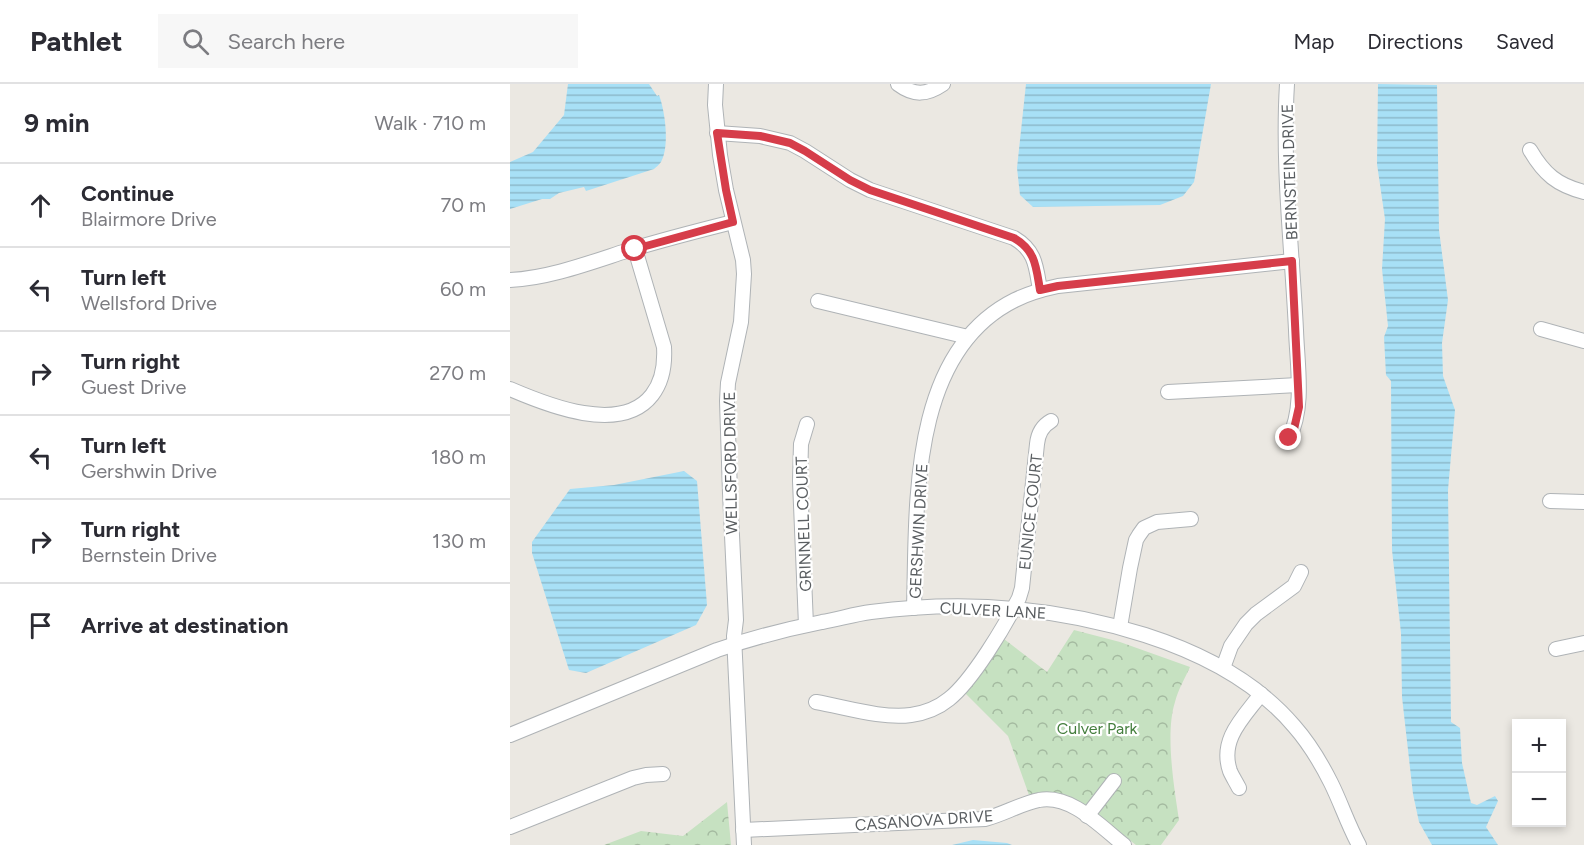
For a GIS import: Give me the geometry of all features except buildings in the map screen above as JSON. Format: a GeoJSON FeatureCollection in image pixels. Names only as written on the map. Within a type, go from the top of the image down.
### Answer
{"type":"FeatureCollection","features":[{"type":"Feature","properties":{"kind":"street","name":"WELLSFORD DRIVE"},"geometry":{"type":"LineString","coordinates":[[716,84],[717,133],[726,190],[744,274],[741,322],[728,383],[727,401],[736,620],[734,644],[744,845]]}},
{"type":"Feature","properties":{"kind":"street"},"geometry":{"type":"LineString","coordinates":[[898,84],[919,93],[928,92],[943,84]]}},
{"type":"Feature","properties":{"kind":"street","name":"BERNSTEIN DRIVE"},"geometry":{"type":"LineString","coordinates":[[1287,84],[1286,177],[1298,385],[1297,417],[1289,438]]}},
{"type":"Feature","properties":{"kind":"street"},"geometry":{"type":"LineString","coordinates":[[717,133],[760,136],[790,143],[870,190],[1014,238],[1028,249],[1034,259],[1040,290]]}},
{"type":"Feature","properties":{"kind":"street"},"geometry":{"type":"LineString","coordinates":[[1530,150],[1537,163],[1555,180],[1568,188],[1584,192]]}},
{"type":"Feature","properties":{"kind":"street"},"geometry":{"type":"LineString","coordinates":[[510,280],[565,270],[733,222]]}},
{"type":"Feature","properties":{"kind":"street"},"geometry":{"type":"LineString","coordinates":[[510,389],[540,402],[594,413],[624,413],[643,404],[650,397],[663,370],[664,347],[635,249]]}},
{"type":"Feature","properties":{"kind":"street","name":"GERSHWIN DRIVE"},"geometry":{"type":"LineString","coordinates":[[914,608],[918,490],[926,437],[935,403],[952,361],[968,337],[987,319],[1017,298],[1040,290],[1292,261]]}},
{"type":"Feature","properties":{"kind":"street"},"geometry":{"type":"LineString","coordinates":[[818,301],[968,337]]}},
{"type":"Feature","properties":{"kind":"street"},"geometry":{"type":"LineString","coordinates":[[1541,329],[1584,341]]}},
{"type":"Feature","properties":{"kind":"street"},"geometry":{"type":"LineString","coordinates":[[1168,392],[1298,385]]}},
{"type":"Feature","properties":{"kind":"street","name":"EUNICE COURT"},"geometry":{"type":"LineString","coordinates":[[816,702],[872,713],[899,716],[918,714],[936,707],[953,695],[971,675],[1019,598],[1022,588],[1038,436],[1051,421]]}},
{"type":"Feature","properties":{"kind":"street","name":"GRINNELL COURT"},"geometry":{"type":"LineString","coordinates":[[806,625],[800,481],[801,444],[807,424]]}},
{"type":"Feature","properties":{"kind":"street"},"geometry":{"type":"LineString","coordinates":[[1550,501],[1584,502]]}},
{"type":"Feature","properties":{"kind":"street"},"geometry":{"type":"LineString","coordinates":[[1120,627],[1132,559],[1139,535],[1144,528],[1156,522],[1191,519]]}},
{"type":"Feature","properties":{"kind":"street"},"geometry":{"type":"LineString","coordinates":[[1223,668],[1231,646],[1246,624],[1294,586],[1301,572]]}},
{"type":"Feature","properties":{"kind":"street","name":"CULVER LANE"},"geometry":{"type":"LineString","coordinates":[[510,735],[734,644],[806,625],[870,612],[914,608],[977,606],[1014,608],[1069,616],[1120,627],[1202,656],[1246,682],[1294,725],[1321,763],[1359,845]]}},
{"type":"Feature","properties":{"kind":"street"},"geometry":{"type":"LineString","coordinates":[[1556,649],[1584,643]]}},
{"type":"Feature","properties":{"kind":"street"},"geometry":{"type":"LineString","coordinates":[[1239,788],[1230,771],[1227,754],[1230,735],[1261,694]]}},
{"type":"Feature","properties":{"kind":"street"},"geometry":{"type":"LineString","coordinates":[[510,827],[633,778],[663,774]]}},
{"type":"Feature","properties":{"kind":"street"},"geometry":{"type":"LineString","coordinates":[[1087,816],[1114,781]]}},
{"type":"Feature","properties":{"kind":"street","name":"CASANOVA DRIVE"},"geometry":{"type":"LineString","coordinates":[[743,830],[985,819],[1046,799],[1057,800],[1077,808],[1124,845]]}},
{"type":"Feature","properties":{"kind":"green space","name":"Culver Park"},"geometry":{"type":"Polygon","coordinates":[[[1074,630],[1120,642],[1190,667],[1176,698],[1172,715],[1171,760],[1179,820],[1161,845],[1136,845],[1083,804],[1069,796],[1046,793],[1029,795],[1008,736],[964,692],[1004,639],[1047,672],[1074,630]]]}},
{"type":"Feature","properties":{"kind":"green space"},"geometry":{"type":"Polygon","coordinates":[[[727,802],[731,845],[604,845],[641,831],[683,836],[727,802]]]}},
{"type":"Feature","properties":{"kind":"water"},"geometry":{"type":"Polygon","coordinates":[[[568,84],[649,84],[657,96],[659,95],[665,119],[666,138],[661,162],[654,169],[586,191],[584,187],[559,193],[550,199],[542,199],[510,209],[510,162],[533,152],[564,115],[568,84]]]}},
{"type":"Feature","properties":{"kind":"water"},"geometry":{"type":"Polygon","coordinates":[[[1026,84],[1211,84],[1194,182],[1183,196],[1160,205],[1033,207],[1020,195],[1017,168],[1026,84]]]}},
{"type":"Feature","properties":{"kind":"water"},"geometry":{"type":"Polygon","coordinates":[[[1378,84],[1437,85],[1439,230],[1448,300],[1442,343],[1443,376],[1455,410],[1448,490],[1451,722],[1460,728],[1462,763],[1471,803],[1477,805],[1495,796],[1498,801],[1486,827],[1498,845],[1432,845],[1419,822],[1413,794],[1402,697],[1401,633],[1392,550],[1391,381],[1386,375],[1384,337],[1388,326],[1382,269],[1385,219],[1377,164],[1378,84]]]}},
{"type":"Feature","properties":{"kind":"water"},"geometry":{"type":"Polygon","coordinates":[[[684,471],[697,481],[707,605],[696,625],[586,673],[569,670],[532,553],[532,542],[570,489],[614,485],[684,471]]]}},
{"type":"Feature","properties":{"kind":"water"},"geometry":{"type":"Polygon","coordinates":[[[973,840],[1007,843],[1012,845],[952,845],[973,840]]]}},
{"type":"Feature","properties":{"kind":"route"},"geometry":{"type":"LineString","coordinates":[[635,249],[733,222],[717,133],[760,136],[790,143],[870,190],[1014,238],[1028,249],[1034,259],[1040,290],[1058,286],[1292,261],[1299,407],[1294,429],[1289,438]]}}]}
